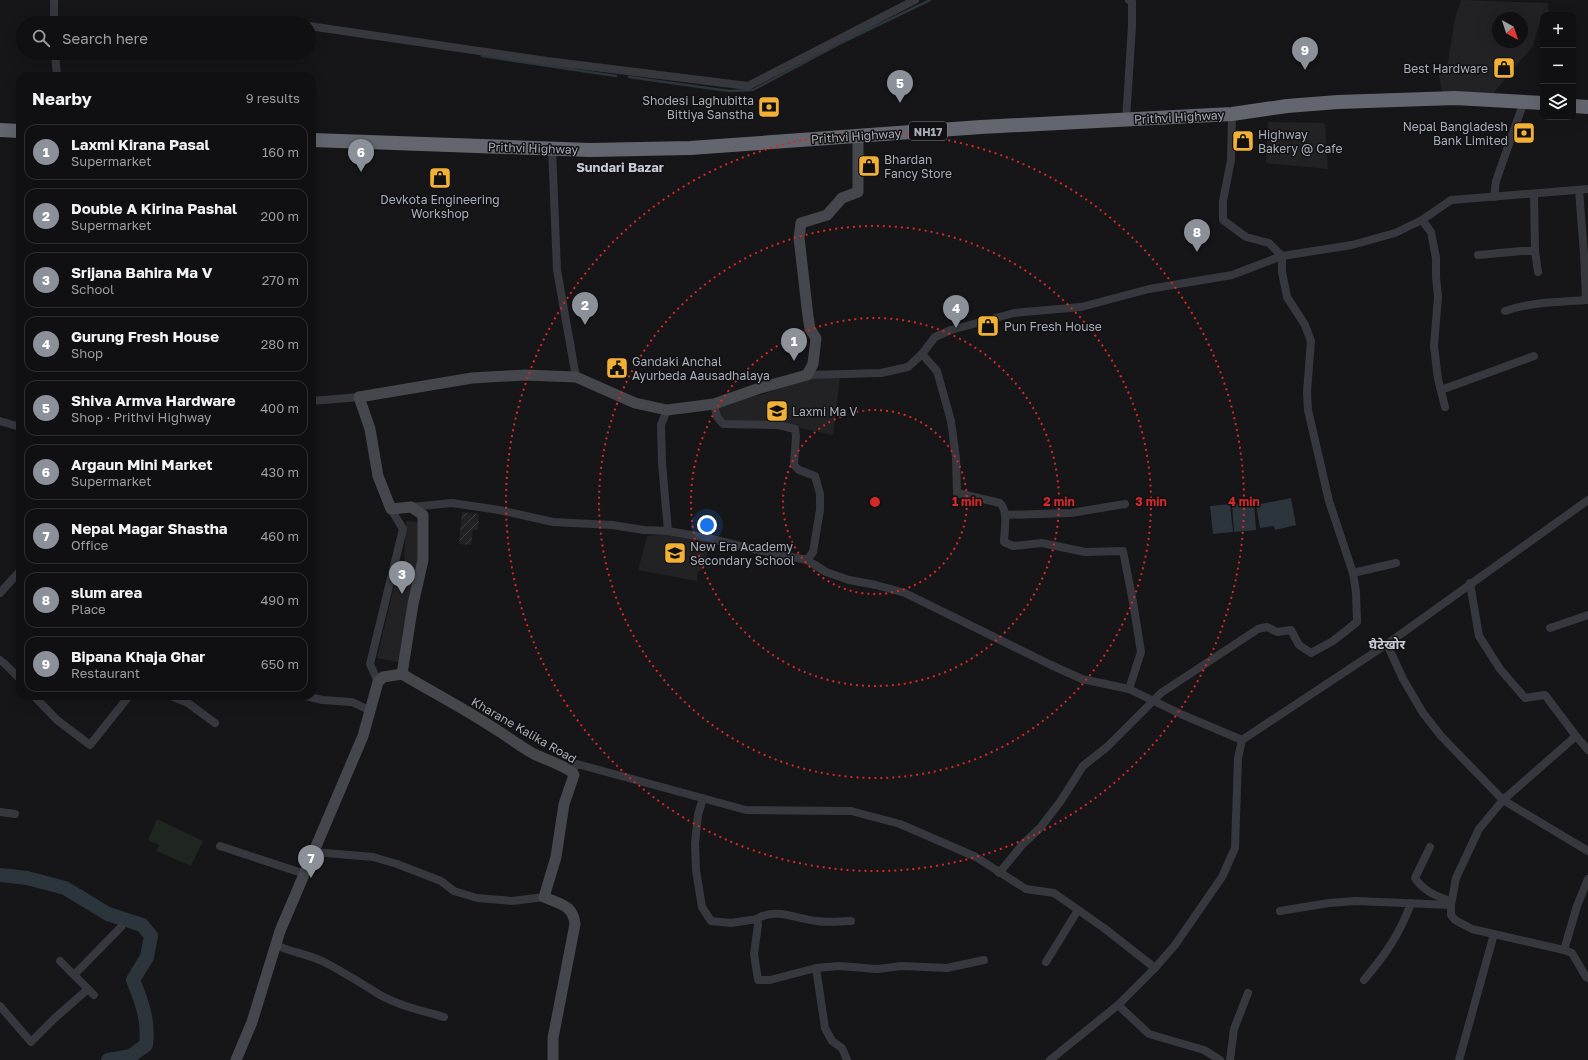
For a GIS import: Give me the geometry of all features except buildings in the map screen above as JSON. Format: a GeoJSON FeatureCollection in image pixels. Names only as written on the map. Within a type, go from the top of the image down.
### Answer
{"type":"FeatureCollection","features":[{"type":"Feature","properties":{"kind":"highway","name":"Prithvi Highway"},"geometry":{"type":"LineString","coordinates":[[316,140],[590,150],[690,148],[997,126],[1232,114],[1287,106],[1385,100],[1455,98],[1540,103]]}},
{"type":"Feature","properties":{"kind":"highway"},"geometry":{"type":"LineString","coordinates":[[1576,106],[1588,107]]}},
{"type":"Feature","properties":{"kind":"highway"},"geometry":{"type":"LineString","coordinates":[[0,130],[16,131]]}},
{"type":"Feature","properties":{"kind":"main road"},"geometry":{"type":"LineString","coordinates":[[236,1060],[252,1022],[280,931],[363,736],[378,682],[383,677],[402,674],[413,604],[423,560],[423,515],[411,507],[391,509],[378,476],[370,429],[359,397],[472,378],[525,376],[576,377],[635,404],[667,410],[714,404],[760,388],[807,375],[813,364],[816,338],[810,328],[808,316],[799,238],[801,223],[827,214],[842,198],[858,192],[858,136]]}},
{"type":"Feature","properties":{"kind":"main road","name":"Kharane Kalika Road"},"geometry":{"type":"LineString","coordinates":[[402,674],[492,726],[532,753],[572,771],[574,775],[562,815],[556,857],[544,897]]}},
{"type":"Feature","properties":{"kind":"main road"},"geometry":{"type":"LineString","coordinates":[[544,897],[570,910],[574,916],[575,924],[553,1038],[553,1060]]}},
{"type":"Feature","properties":{"kind":"street"},"geometry":{"type":"LineString","coordinates":[[54,0],[54,16]]}},
{"type":"Feature","properties":{"kind":"street"},"geometry":{"type":"LineString","coordinates":[[316,27],[547,61],[748,86],[915,0]]}},
{"type":"Feature","properties":{"kind":"street"},"geometry":{"type":"LineString","coordinates":[[1126,120],[1132,26],[1132,2],[1129,0]]}},
{"type":"Feature","properties":{"kind":"street"},"geometry":{"type":"LineString","coordinates":[[56,60],[57,72]]}},
{"type":"Feature","properties":{"kind":"street"},"geometry":{"type":"LineString","coordinates":[[1494,197],[1496,181],[1524,101]]}},
{"type":"Feature","properties":{"kind":"street"},"geometry":{"type":"LineString","coordinates":[[999,873],[1023,844],[1040,828],[1060,802],[1083,766],[1107,747],[1162,693],[1258,629],[1267,626],[1276,632],[1291,630],[1299,645],[1311,653],[1332,641],[1358,622],[1354,573],[1329,501],[1308,410],[1307,392],[1311,341],[1305,325],[1287,297],[1282,272],[1282,256],[1269,243],[1246,237],[1223,220],[1222,202],[1231,160],[1232,114]]}},
{"type":"Feature","properties":{"kind":"street"},"geometry":{"type":"LineString","coordinates":[[552,148],[557,270],[576,377]]}},
{"type":"Feature","properties":{"kind":"street"},"geometry":{"type":"LineString","coordinates":[[807,375],[881,373],[908,367],[922,354],[935,337],[951,330],[1014,313],[1081,307],[1148,288],[1232,275],[1282,256],[1352,245],[1395,233],[1422,220],[1451,200],[1588,189]]}},
{"type":"Feature","properties":{"kind":"street"},"geometry":{"type":"LineString","coordinates":[[1505,311],[1534,303],[1587,300],[1579,190]]}},
{"type":"Feature","properties":{"kind":"street"},"geometry":{"type":"LineString","coordinates":[[1534,194],[1535,251],[1538,272]]}},
{"type":"Feature","properties":{"kind":"street"},"geometry":{"type":"LineString","coordinates":[[1422,220],[1431,232],[1436,258],[1438,297],[1434,346],[1438,379],[1445,407]]}},
{"type":"Feature","properties":{"kind":"street"},"geometry":{"type":"LineString","coordinates":[[1478,255],[1535,251]]}},
{"type":"Feature","properties":{"kind":"street"},"geometry":{"type":"LineString","coordinates":[[922,354],[937,371],[951,420],[956,458],[957,493],[1000,503],[1004,507],[1004,542],[1013,546],[1042,543],[1085,552],[1123,551],[1141,652],[1129,689]]}},
{"type":"Feature","properties":{"kind":"street"},"geometry":{"type":"LineString","coordinates":[[1441,390],[1534,356]]}},
{"type":"Feature","properties":{"kind":"street"},"geometry":{"type":"LineString","coordinates":[[316,401],[359,397]]}},
{"type":"Feature","properties":{"kind":"street"},"geometry":{"type":"LineString","coordinates":[[714,404],[717,417],[723,424],[778,425],[795,429],[794,465],[799,470],[815,476],[820,494],[820,510],[817,533],[813,552],[807,560]]}},
{"type":"Feature","properties":{"kind":"street"},"geometry":{"type":"LineString","coordinates":[[667,410],[661,425],[662,463],[668,531]]}},
{"type":"Feature","properties":{"kind":"street"},"geometry":{"type":"LineString","coordinates":[[0,421],[16,426]]}},
{"type":"Feature","properties":{"kind":"street"},"geometry":{"type":"LineString","coordinates":[[1050,1060],[1118,1005],[1176,945],[1222,877],[1235,848],[1238,758],[1242,740],[1387,644],[1470,583],[1588,500]]}},
{"type":"Feature","properties":{"kind":"street"},"geometry":{"type":"LineString","coordinates":[[411,507],[452,503],[499,510],[553,522],[612,525],[644,530],[668,531],[708,538],[807,560],[826,572],[849,580],[876,585],[905,593],[1082,679],[1129,689],[1183,715],[1242,740]]}},
{"type":"Feature","properties":{"kind":"street"},"geometry":{"type":"LineString","coordinates":[[1005,515],[1071,513],[1125,504]]}},
{"type":"Feature","properties":{"kind":"street"},"geometry":{"type":"LineString","coordinates":[[378,682],[370,664],[403,529],[391,509]]}},
{"type":"Feature","properties":{"kind":"street"},"geometry":{"type":"LineString","coordinates":[[1354,573],[1396,563]]}},
{"type":"Feature","properties":{"kind":"street"},"geometry":{"type":"LineString","coordinates":[[0,593],[16,575]]}},
{"type":"Feature","properties":{"kind":"street"},"geometry":{"type":"LineString","coordinates":[[1470,583],[1479,636],[1500,669],[1525,698],[1545,695],[1588,750]]}},
{"type":"Feature","properties":{"kind":"street"},"geometry":{"type":"LineString","coordinates":[[1550,628],[1588,615]]}},
{"type":"Feature","properties":{"kind":"street"},"geometry":{"type":"LineString","coordinates":[[1387,644],[1403,679],[1423,713],[1441,736],[1503,800],[1588,851]]}},
{"type":"Feature","properties":{"kind":"street"},"geometry":{"type":"LineString","coordinates":[[0,660],[16,675]]}},
{"type":"Feature","properties":{"kind":"street"},"geometry":{"type":"LineString","coordinates":[[316,698],[352,702],[369,710]]}},
{"type":"Feature","properties":{"kind":"street"},"geometry":{"type":"LineString","coordinates":[[38,700],[57,720],[90,745],[126,700]]}},
{"type":"Feature","properties":{"kind":"street"},"geometry":{"type":"LineString","coordinates":[[181,700],[188,703],[215,723]]}},
{"type":"Feature","properties":{"kind":"street"},"geometry":{"type":"LineString","coordinates":[[1576,736],[1503,800],[1478,829],[1456,878],[1451,903],[1451,915],[1455,920],[1472,929],[1572,953],[1588,978]]}},
{"type":"Feature","properties":{"kind":"street"},"geometry":{"type":"LineString","coordinates":[[572,771],[577,764],[746,810],[851,811],[900,824],[976,856],[999,873],[1026,889],[1054,893],[1104,928],[1154,968]]}},
{"type":"Feature","properties":{"kind":"street"},"geometry":{"type":"LineString","coordinates":[[703,798],[698,814],[695,843],[696,870],[702,907],[711,921],[731,922],[757,919],[763,915],[776,913],[818,922],[851,921]]}},
{"type":"Feature","properties":{"kind":"street"},"geometry":{"type":"LineString","coordinates":[[0,812],[15,814]]}},
{"type":"Feature","properties":{"kind":"street"},"geometry":{"type":"LineString","coordinates":[[220,846],[305,874]]}},
{"type":"Feature","properties":{"kind":"street"},"geometry":{"type":"LineString","coordinates":[[1430,847],[1415,878],[1418,883],[1429,892],[1451,903]]}},
{"type":"Feature","properties":{"kind":"street"},"geometry":{"type":"LineString","coordinates":[[314,852],[374,857],[397,864],[441,882],[454,891],[477,898],[512,901],[544,897]]}},
{"type":"Feature","properties":{"kind":"street"},"geometry":{"type":"LineString","coordinates":[[1564,950],[1577,906],[1588,879]]}},
{"type":"Feature","properties":{"kind":"street"},"geometry":{"type":"LineString","coordinates":[[1280,911],[1329,903],[1356,901],[1451,903]]}},
{"type":"Feature","properties":{"kind":"street"},"geometry":{"type":"LineString","coordinates":[[1364,980],[1384,956],[1394,940],[1411,903]]}},
{"type":"Feature","properties":{"kind":"street"},"geometry":{"type":"LineString","coordinates":[[1046,962],[1078,910]]}},
{"type":"Feature","properties":{"kind":"street"},"geometry":{"type":"LineString","coordinates":[[757,919],[758,925],[754,954],[758,980],[770,980],[816,968],[839,966],[877,969],[902,966],[947,968],[984,960]]}},
{"type":"Feature","properties":{"kind":"street"},"geometry":{"type":"LineString","coordinates":[[74,975],[121,927]]}},
{"type":"Feature","properties":{"kind":"street"},"geometry":{"type":"LineString","coordinates":[[1459,1060],[1494,934]]}},
{"type":"Feature","properties":{"kind":"street"},"geometry":{"type":"LineString","coordinates":[[276,945],[321,961],[380,995],[400,1004],[444,1017]]}},
{"type":"Feature","properties":{"kind":"street"},"geometry":{"type":"LineString","coordinates":[[0,1006],[31,1042],[55,1018],[90,992],[60,961]]}},
{"type":"Feature","properties":{"kind":"street"},"geometry":{"type":"LineString","coordinates":[[816,968],[825,1028],[832,1041],[842,1048],[847,1060]]}},
{"type":"Feature","properties":{"kind":"street"},"geometry":{"type":"LineString","coordinates":[[1230,1060],[1234,1029],[1248,993]]}},
{"type":"Feature","properties":{"kind":"street"},"geometry":{"type":"LineString","coordinates":[[1118,1005],[1148,1034],[1204,1050],[1220,1060]]}},
{"type":"Feature","properties":{"kind":"shaded area"},"geometry":{"type":"Polygon","coordinates":[[[1461,0],[1548,3],[1549,12],[1540,12],[1540,22],[1533,46],[1491,96],[1443,98],[1439,76],[1441,70],[1447,68],[1455,18],[1461,0]]]}},
{"type":"Feature","properties":{"kind":"shaded area"},"geometry":{"type":"Polygon","coordinates":[[[1268,122],[1325,123],[1328,169],[1266,163],[1268,122]]]}},
{"type":"Feature","properties":{"kind":"shaded area","name":"Laxmi Ma V"},"geometry":{"type":"Polygon","coordinates":[[[815,377],[840,377],[833,435],[796,427],[724,422],[719,417],[719,404],[764,394],[792,383],[815,377]]]}},
{"type":"Feature","properties":{"kind":"shaded area"},"geometry":{"type":"Polygon","coordinates":[[[1291,498],[1296,525],[1275,530],[1274,526],[1260,528],[1256,505],[1291,498]]]}},
{"type":"Feature","properties":{"kind":"shaded area"},"geometry":{"type":"Polygon","coordinates":[[[1254,503],[1256,530],[1234,532],[1232,504],[1254,503]]]}},
{"type":"Feature","properties":{"kind":"shaded area"},"geometry":{"type":"Polygon","coordinates":[[[1230,504],[1233,532],[1213,534],[1210,506],[1230,504]]]}},
{"type":"Feature","properties":{"kind":"shaded area"},"geometry":{"type":"Polygon","coordinates":[[[462,512],[479,514],[478,530],[473,530],[471,545],[459,544],[462,512]]]}},
{"type":"Feature","properties":{"kind":"shaded area"},"geometry":{"type":"Polygon","coordinates":[[[406,521],[421,522],[420,554],[403,663],[377,658],[398,570],[404,563],[406,521]]]}},
{"type":"Feature","properties":{"kind":"shaded area","name":"New Era Academy Secondary School"},"geometry":{"type":"Polygon","coordinates":[[[677,534],[709,540],[705,566],[697,573],[697,581],[638,570],[647,536],[677,534]]]}},
{"type":"Feature","properties":{"kind":"shaded area"},"geometry":{"type":"Polygon","coordinates":[[[157,819],[203,841],[191,866],[156,851],[159,845],[148,840],[157,819]]]}},
{"type":"Feature","properties":{"kind":"waterway"},"geometry":{"type":"LineString","coordinates":[[629,77],[729,91],[753,90],[843,42],[930,0]]}},
{"type":"Feature","properties":{"kind":"waterway"},"geometry":{"type":"LineString","coordinates":[[482,56],[616,76]]}},
{"type":"Feature","properties":{"kind":"waterway"},"geometry":{"type":"LineString","coordinates":[[0,875],[27,878],[65,888],[108,914],[142,925],[151,936],[147,957],[133,980],[146,1020],[146,1045],[131,1056],[108,1060]]}},
{"type":"Feature","properties":{"kind":"place","name":"Best Hardware"},"geometry":{"type":"Point","coordinates":[1504,68]}},
{"type":"Feature","properties":{"kind":"place","name":"Bipana Khaja Ghar"},"geometry":{"type":"Point","coordinates":[1305,70]}},
{"type":"Feature","properties":{"kind":"place","name":"Shiva Armva Hardware"},"geometry":{"type":"Point","coordinates":[900,103]}},
{"type":"Feature","properties":{"kind":"place","name":"Shodesi Laghubitta Bittiya Sanstha"},"geometry":{"type":"Point","coordinates":[769,107]}},
{"type":"Feature","properties":{"kind":"place","name":"Nepal Bangladesh Bank Limited"},"geometry":{"type":"Point","coordinates":[1524,133]}},
{"type":"Feature","properties":{"kind":"place","name":"Highway Bakery @ Cafe"},"geometry":{"type":"Point","coordinates":[1243,141]}},
{"type":"Feature","properties":{"kind":"place","name":"Bhardan Fancy Store"},"geometry":{"type":"Point","coordinates":[869,166]}},
{"type":"Feature","properties":{"kind":"place","name":"Argaun Mini Market"},"geometry":{"type":"Point","coordinates":[361,172]}},
{"type":"Feature","properties":{"kind":"place","name":"Devkota Engineering Workshop"},"geometry":{"type":"Point","coordinates":[440,178]}},
{"type":"Feature","properties":{"kind":"place","name":"slum area"},"geometry":{"type":"Point","coordinates":[1197,252]}},
{"type":"Feature","properties":{"kind":"place","name":"Double A Kirina Pashal"},"geometry":{"type":"Point","coordinates":[585,325]}},
{"type":"Feature","properties":{"kind":"place","name":"Pun Fresh House"},"geometry":{"type":"Point","coordinates":[988,326]}},
{"type":"Feature","properties":{"kind":"place","name":"Gurung Fresh House"},"geometry":{"type":"Point","coordinates":[956,328]}},
{"type":"Feature","properties":{"kind":"place","name":"Laxmi Kirana Pasal"},"geometry":{"type":"Point","coordinates":[794,361]}},
{"type":"Feature","properties":{"kind":"place","name":"Gandaki Anchal Ayurbeda Aausadhalaya"},"geometry":{"type":"Point","coordinates":[617,368]}},
{"type":"Feature","properties":{"kind":"place","name":"Laxmi Ma V"},"geometry":{"type":"Point","coordinates":[777,411]}},
{"type":"Feature","properties":{"kind":"place","name":"New Era Academy Secondary School"},"geometry":{"type":"Point","coordinates":[675,553]}},
{"type":"Feature","properties":{"kind":"place","name":"Srijana Bahira Ma V"},"geometry":{"type":"Point","coordinates":[402,594]}},
{"type":"Feature","properties":{"kind":"place","name":"Nepal Magar Shastha"},"geometry":{"type":"Point","coordinates":[311,878]}},
{"type":"Feature","properties":{"kind":"district","name":"Sundari Bazar"},"geometry":{"type":"Point","coordinates":[620,167]}},
{"type":"Feature","properties":{"kind":"district","name":"घैटेखोर"},"geometry":{"type":"Point","coordinates":[1387,644]}}]}
